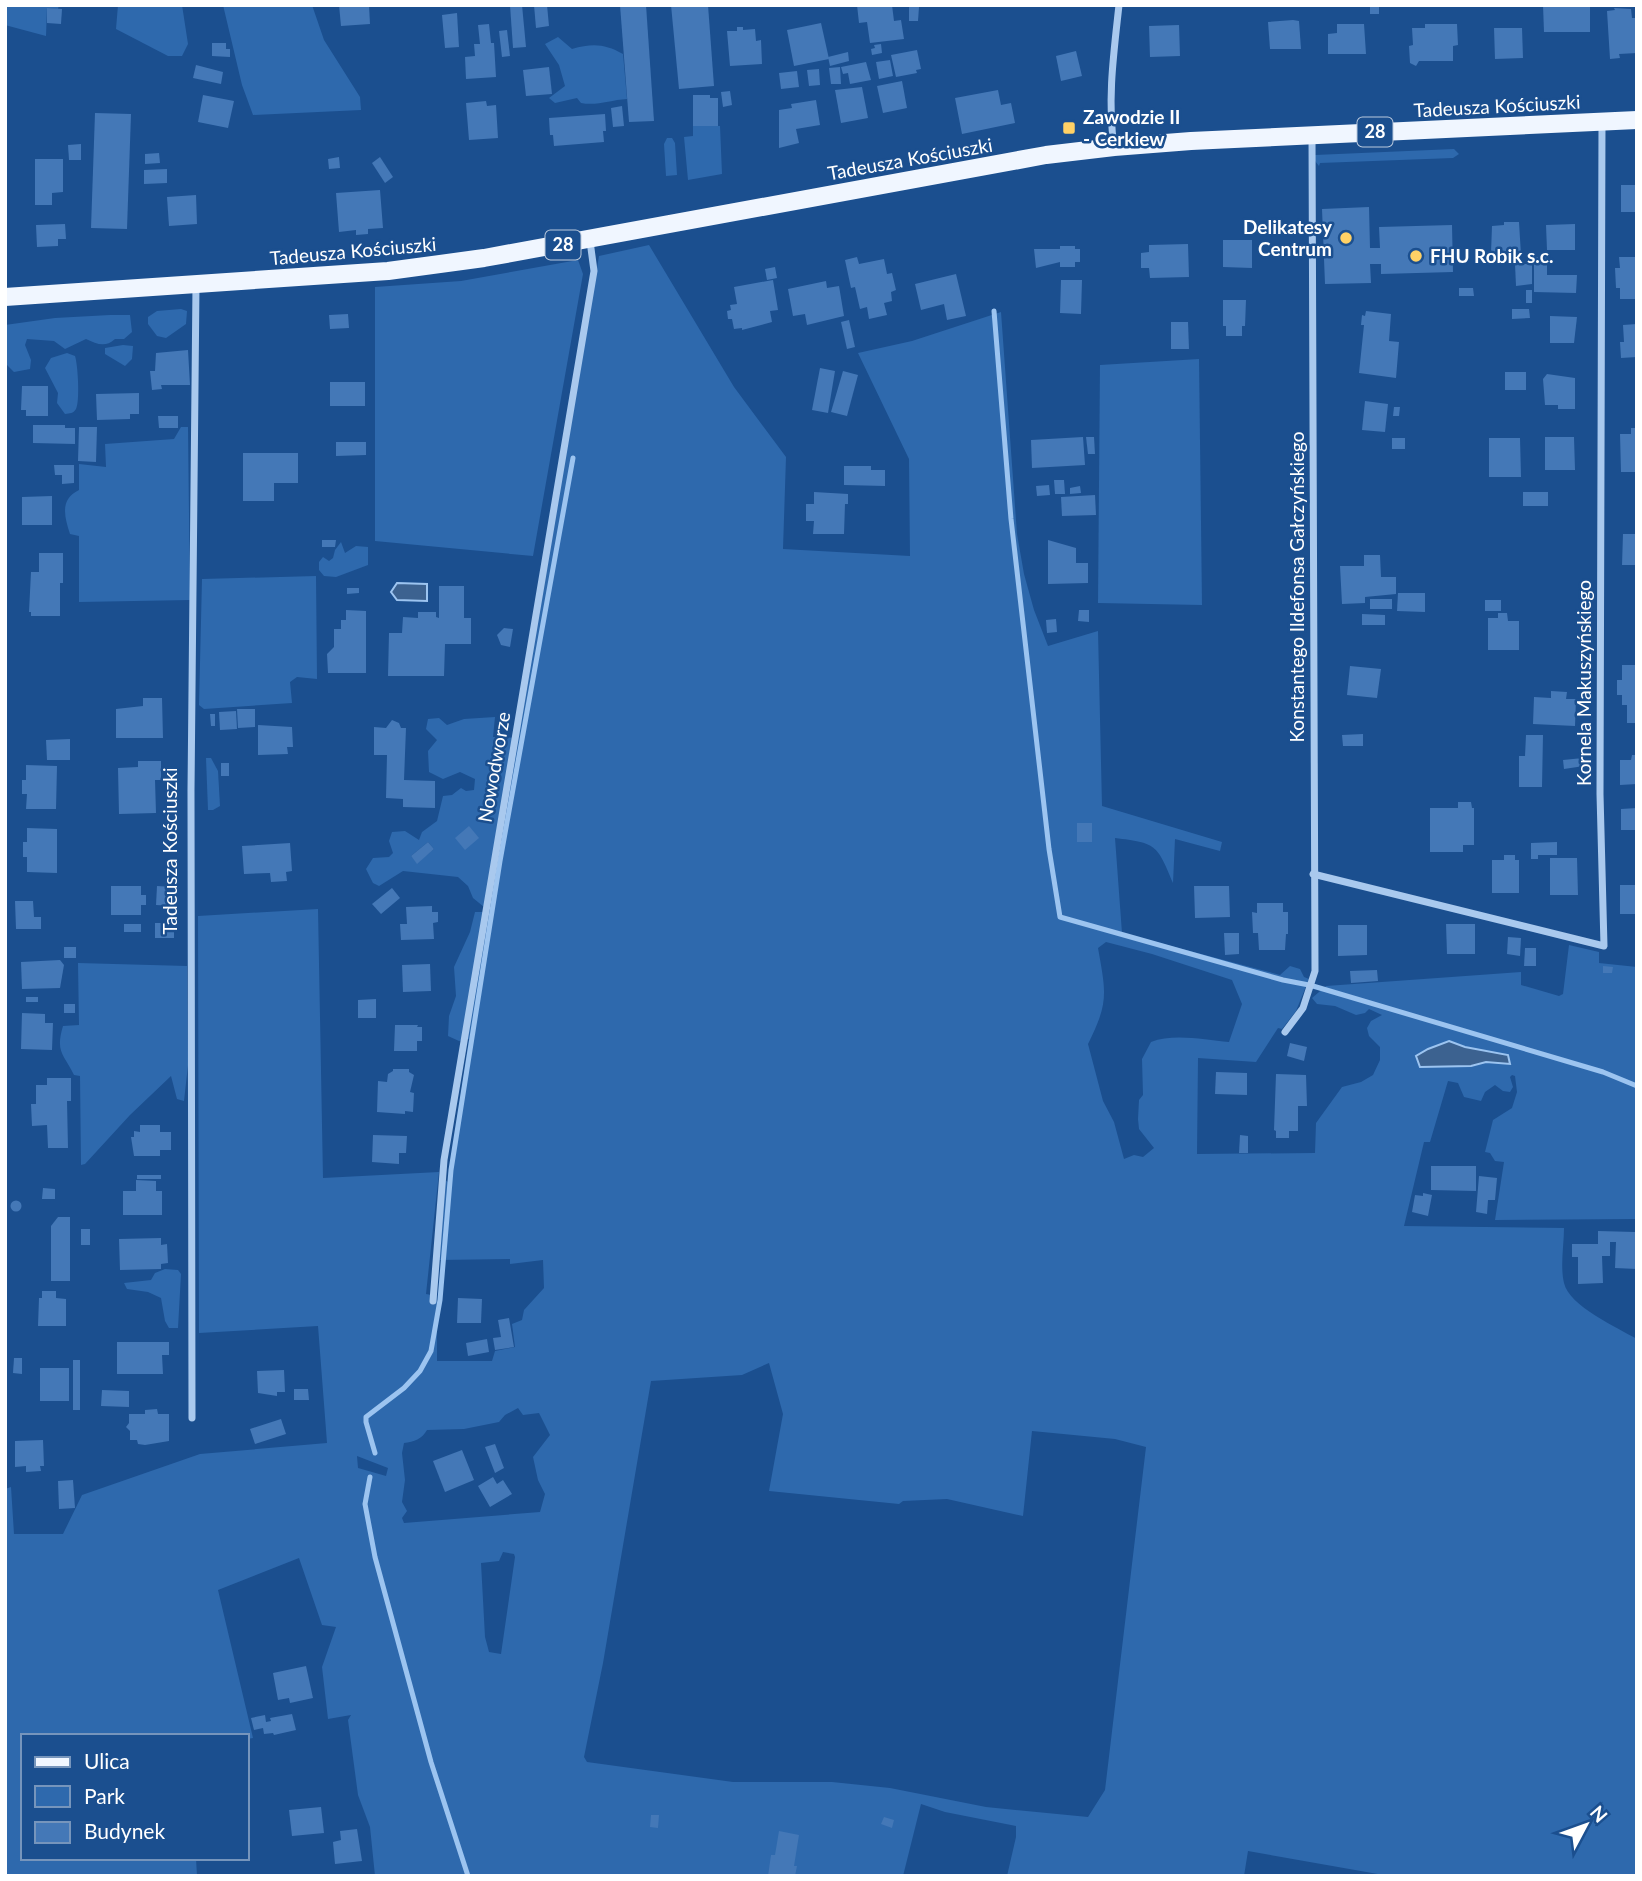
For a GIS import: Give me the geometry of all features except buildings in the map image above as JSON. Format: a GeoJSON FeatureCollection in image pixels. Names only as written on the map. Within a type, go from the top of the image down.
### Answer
{"type":"FeatureCollection","features":[{"type":"Feature","properties":{"kind":"main road","name":"Tadeusza Kościuszki"},"geometry":{"type":"LineString","coordinates":[[5,297],[388,271],[590,240],[1046,155],[1114,147],[1637,120]]}},
{"type":"Feature","properties":{"kind":"street"},"geometry":{"type":"LineString","coordinates":[[1114,147],[1111,127],[1119,5]]}},
{"type":"Feature","properties":{"kind":"street","name":"Kornela Makuszyńskiego"},"geometry":{"type":"LineString","coordinates":[[1313,874],[1604,946],[1600,808],[1602,122]]}},
{"type":"Feature","properties":{"kind":"street","name":"Konstantego Ildefonsa Gałczyńskiego"},"geometry":{"type":"LineString","coordinates":[[1285,1031],[1303,1008],[1315,971],[1312,135]]}},
{"type":"Feature","properties":{"kind":"street","name":"Nowodworze"},"geometry":{"type":"LineString","coordinates":[[433,1301],[444,1160],[594,271],[590,240]]}},
{"type":"Feature","properties":{"kind":"street","name":"Tadeusza Kościuszki"},"geometry":{"type":"LineString","coordinates":[[191,1418],[191,791],[196,284]]}},
{"type":"Feature","properties":{"kind":"green space"},"geometry":{"type":"Polygon","coordinates":[[[59,5],[58,9],[47,8],[46,36],[5,25],[5,7],[59,5]]]}},
{"type":"Feature","properties":{"kind":"green space"},"geometry":{"type":"Polygon","coordinates":[[[118,5],[182,5],[188,44],[182,56],[168,56],[116,29],[118,5]]]}},
{"type":"Feature","properties":{"kind":"green space"},"geometry":{"type":"Polygon","coordinates":[[[223,5],[312,5],[324,40],[360,97],[361,110],[253,115],[242,85],[223,5]]]}},
{"type":"Feature","properties":{"kind":"green space"},"geometry":{"type":"Polygon","coordinates":[[[558,37],[572,49],[599,46],[623,54],[627,99],[587,104],[581,103],[577,98],[555,103],[549,98],[565,86],[559,65],[545,44],[558,37]]]}},
{"type":"Feature","properties":{"kind":"green space"},"geometry":{"type":"Polygon","coordinates":[[[693,126],[720,126],[722,174],[688,180],[684,137],[693,136],[693,126]]]}},
{"type":"Feature","properties":{"kind":"green space"},"geometry":{"type":"Polygon","coordinates":[[[667,138],[672,138],[675,143],[677,175],[666,176],[664,144],[667,138]]]}},
{"type":"Feature","properties":{"kind":"green space"},"geometry":{"type":"Polygon","coordinates":[[[1454,149],[1459,154],[1453,158],[1320,163],[1319,166],[1315,161],[1315,155],[1454,149]]]}},
{"type":"Feature","properties":{"kind":"green space"},"geometry":{"type":"Polygon","coordinates":[[[649,245],[734,387],[786,457],[783,549],[910,556],[909,459],[858,353],[912,341],[1001,312],[1017,534],[1034,610],[1048,646],[1098,631],[1102,806],[1222,842],[1220,851],[1175,839],[1173,883],[1163,860],[1153,848],[1147,844],[1115,838],[1122,933],[1280,975],[1290,966],[1300,969],[1304,977],[1309,979],[1296,1011],[1282,1029],[1278,1028],[1256,1062],[1198,1058],[1197,1154],[1315,1153],[1316,1123],[1342,1087],[1361,1082],[1373,1075],[1380,1060],[1380,1047],[1369,1036],[1367,1028],[1371,1021],[1382,1015],[1369,1009],[1356,1015],[1335,1006],[1317,1004],[1312,998],[1326,986],[1521,972],[1521,985],[1559,996],[1563,994],[1569,945],[1599,952],[1599,963],[1637,967],[1637,1219],[1495,1220],[1504,1162],[1495,1161],[1490,1153],[1485,1152],[1493,1120],[1512,1108],[1517,1092],[1515,1076],[1512,1075],[1510,1077],[1513,1087],[1510,1092],[1495,1085],[1485,1092],[1481,1101],[1464,1097],[1458,1083],[1448,1081],[1430,1142],[1424,1142],[1404,1226],[1564,1228],[1562,1270],[1568,1292],[1595,1316],[1637,1339],[1637,1876],[1389,1876],[1248,1851],[1244,1876],[1007,1876],[1016,1826],[945,1812],[921,1804],[903,1876],[375,1876],[370,1827],[358,1795],[348,1720],[351,1715],[328,1719],[322,1667],[336,1627],[322,1625],[299,1558],[218,1590],[253,1738],[248,1739],[248,1734],[21,1734],[21,1860],[196,1860],[197,1876],[5,1876],[5,1489],[11,1487],[14,1534],[63,1534],[82,1495],[200,1454],[327,1443],[318,1326],[199,1333],[198,916],[318,909],[323,1178],[439,1172],[426,1294],[437,1296],[437,1361],[492,1361],[495,1351],[515,1347],[512,1324],[522,1320],[524,1310],[544,1288],[543,1260],[510,1264],[510,1259],[438,1260],[445,1180],[448,1182],[469,1039],[459,1041],[448,1036],[449,1016],[456,996],[454,967],[470,932],[475,912],[483,912],[484,907],[473,898],[468,886],[458,877],[403,871],[379,886],[373,883],[366,869],[373,858],[389,857],[393,853],[389,841],[392,832],[405,831],[419,840],[422,832],[437,821],[443,796],[452,795],[461,788],[466,791],[474,790],[475,779],[460,772],[443,779],[429,772],[428,751],[437,740],[426,729],[428,719],[439,718],[447,725],[464,719],[495,717],[493,737],[518,738],[599,256],[649,245]],[[428,842],[411,856],[417,863],[434,849],[428,842]],[[1106,942],[1098,948],[1104,987],[1103,1007],[1088,1044],[1103,1101],[1114,1122],[1124,1159],[1134,1155],[1143,1157],[1154,1148],[1139,1129],[1138,1119],[1139,1100],[1143,1095],[1142,1059],[1151,1042],[1179,1038],[1229,1042],[1242,1004],[1232,980],[1106,942]],[[769,1363],[742,1375],[651,1381],[603,1663],[584,1757],[587,1762],[733,1782],[832,1782],[890,1788],[986,1807],[1088,1817],[1105,1790],[1146,1447],[1115,1439],[1032,1431],[1023,1516],[947,1499],[903,1501],[899,1504],[769,1491],[783,1414],[769,1363]],[[518,1408],[499,1422],[464,1429],[427,1430],[417,1440],[404,1443],[402,1453],[405,1480],[402,1502],[407,1511],[402,1518],[404,1523],[540,1512],[545,1494],[538,1480],[533,1457],[550,1435],[539,1413],[523,1415],[518,1408]],[[357,1456],[358,1468],[386,1476],[388,1468],[357,1456]],[[503,1552],[499,1561],[481,1563],[485,1637],[489,1652],[501,1654],[514,1554],[503,1552]]]}},
{"type":"Feature","properties":{"kind":"green space"},"geometry":{"type":"Polygon","coordinates":[[[578,260],[583,274],[533,556],[375,541],[375,287],[461,281],[578,260]]]}},
{"type":"Feature","properties":{"kind":"green space"},"geometry":{"type":"Polygon","coordinates":[[[157,311],[187,311],[186,324],[166,338],[157,336],[148,324],[148,317],[157,311]]]}},
{"type":"Feature","properties":{"kind":"green space"},"geometry":{"type":"Polygon","coordinates":[[[130,315],[132,332],[124,339],[115,339],[108,344],[97,344],[86,339],[65,349],[54,341],[27,339],[25,345],[31,360],[30,369],[14,372],[7,365],[5,325],[55,318],[130,315]]]}},
{"type":"Feature","properties":{"kind":"green space"},"geometry":{"type":"Polygon","coordinates":[[[133,346],[132,359],[125,366],[105,354],[105,348],[133,346]]]}},
{"type":"Feature","properties":{"kind":"green space"},"geometry":{"type":"Polygon","coordinates":[[[67,353],[75,356],[78,392],[76,409],[73,413],[65,414],[57,403],[58,393],[45,368],[51,358],[67,353]]]}},
{"type":"Feature","properties":{"kind":"green space"},"geometry":{"type":"Polygon","coordinates":[[[1199,359],[1202,605],[1098,603],[1100,365],[1199,359]]]}},
{"type":"Feature","properties":{"kind":"green space"},"geometry":{"type":"Polygon","coordinates":[[[181,427],[188,427],[190,600],[79,602],[79,536],[70,534],[65,509],[69,498],[79,490],[79,464],[106,467],[105,444],[174,439],[181,427]]]}},
{"type":"Feature","properties":{"kind":"green space"},"geometry":{"type":"Polygon","coordinates":[[[341,542],[345,553],[356,546],[368,547],[368,565],[336,577],[324,576],[319,570],[319,562],[323,557],[329,561],[333,558],[341,542]]]}},
{"type":"Feature","properties":{"kind":"green space"},"geometry":{"type":"Polygon","coordinates":[[[316,576],[317,679],[297,677],[290,682],[292,703],[204,709],[199,705],[202,579],[316,576]]]}},
{"type":"Feature","properties":{"kind":"green space"},"geometry":{"type":"Polygon","coordinates":[[[206,758],[211,758],[218,771],[220,806],[213,810],[208,810],[206,758]]]}},
{"type":"Feature","properties":{"kind":"green space"},"geometry":{"type":"Polygon","coordinates":[[[78,963],[187,966],[188,1065],[184,1101],[177,1099],[171,1076],[85,1164],[81,1165],[80,1076],[74,1075],[60,1048],[63,1026],[79,1025],[78,963]]]}},
{"type":"Feature","properties":{"kind":"green space"},"geometry":{"type":"Polygon","coordinates":[[[165,1269],[178,1270],[181,1274],[178,1328],[169,1328],[165,1321],[161,1298],[148,1292],[127,1289],[124,1283],[151,1280],[155,1273],[165,1269]]]}},
{"type":"Feature","properties":{"kind":"shaded area"},"geometry":{"type":"Polygon","coordinates":[[[397,583],[427,584],[427,601],[397,600],[391,592],[397,583]]]}},
{"type":"Feature","properties":{"kind":"shaded area"},"geometry":{"type":"Polygon","coordinates":[[[1449,1041],[1465,1047],[1508,1055],[1510,1064],[1486,1062],[1471,1066],[1420,1067],[1416,1056],[1449,1041]]]}},
{"type":"Feature","properties":{"kind":"waterway"},"geometry":{"type":"LineString","coordinates":[[994,311],[1011,519],[1049,849],[1060,917],[1309,985]]}},
{"type":"Feature","properties":{"kind":"waterway"},"geometry":{"type":"LineString","coordinates":[[375,1453],[366,1417],[404,1388],[420,1371],[431,1351],[440,1300],[451,1170],[500,861],[573,458]]}},
{"type":"Feature","properties":{"kind":"waterway"},"geometry":{"type":"LineString","coordinates":[[1313,986],[1603,1072],[1637,1086]]}},
{"type":"Feature","properties":{"kind":"waterway"},"geometry":{"type":"LineString","coordinates":[[370,1477],[365,1504],[375,1557],[431,1762],[468,1876]]}},
{"type":"Feature","properties":{"kind":"place","name":"Zawodzie II - Cerkiew"},"geometry":{"type":"Point","coordinates":[1069,128]}},
{"type":"Feature","properties":{"kind":"place","name":"Delikatesy Centrum"},"geometry":{"type":"Point","coordinates":[1346,238]}},
{"type":"Feature","properties":{"kind":"place","name":"FHU Robik s.c."},"geometry":{"type":"Point","coordinates":[1416,256]}}]}
